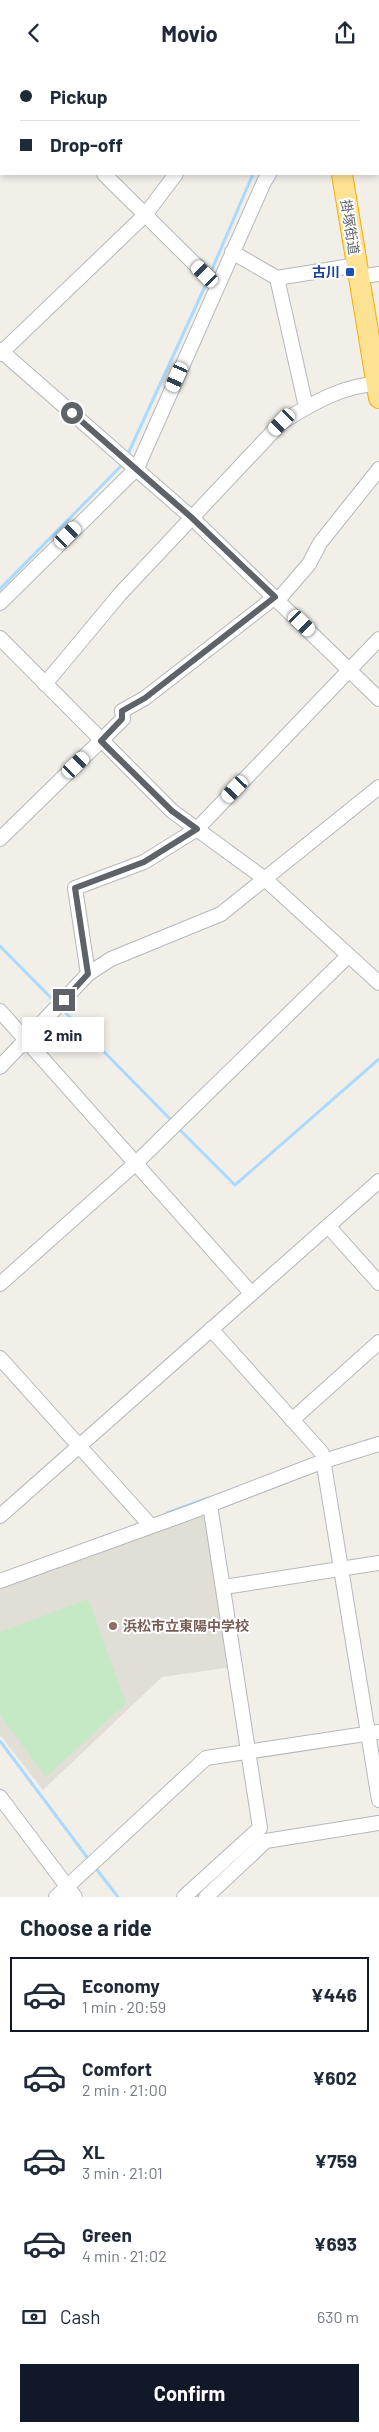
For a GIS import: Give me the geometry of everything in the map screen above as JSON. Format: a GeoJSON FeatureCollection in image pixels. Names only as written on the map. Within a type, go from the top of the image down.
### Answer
{"type":"FeatureCollection","features":[{"type":"Feature","properties":{"kind":"highway","name":"掛塚街道"},"geometry":{"type":"LineString","coordinates":[[342,175],[378,389]]}},
{"type":"Feature","properties":{"kind":"street"},"geometry":{"type":"LineString","coordinates":[[105,175],[217,286]]}},
{"type":"Feature","properties":{"kind":"street"},"geometry":{"type":"LineString","coordinates":[[175,175],[145,215],[1,352],[137,468],[191,517],[379,699]]}},
{"type":"Feature","properties":{"kind":"street"},"geometry":{"type":"LineString","coordinates":[[0,603],[137,468],[268,175]]}},
{"type":"Feature","properties":{"kind":"street"},"geometry":{"type":"LineString","coordinates":[[232,253],[277,278],[358,271],[379,274]]}},
{"type":"Feature","properties":{"kind":"street"},"geometry":{"type":"LineString","coordinates":[[277,278],[306,407]]}},
{"type":"Feature","properties":{"kind":"street"},"geometry":{"type":"LineString","coordinates":[[45,684],[120,594],[282,422],[306,407],[345,390],[378,389]]}},
{"type":"Feature","properties":{"kind":"street"},"geometry":{"type":"LineString","coordinates":[[0,839],[122,719],[122,711],[145,698],[276,598],[309,564],[320,543],[379,469]]}},
{"type":"Feature","properties":{"kind":"street"},"geometry":{"type":"LineString","coordinates":[[0,638],[172,811],[265,879],[379,983]]}},
{"type":"Feature","properties":{"kind":"street"},"geometry":{"type":"LineString","coordinates":[[88,974],[75,888],[144,862],[197,829],[379,639]]}},
{"type":"Feature","properties":{"kind":"street"},"geometry":{"type":"LineString","coordinates":[[0,1067],[88,974],[112,959],[221,914],[379,787]]}},
{"type":"Feature","properties":{"kind":"street"},"geometry":{"type":"LineString","coordinates":[[0,1284],[136,1163],[348,956]]}},
{"type":"Feature","properties":{"kind":"street"},"geometry":{"type":"LineString","coordinates":[[0,1011],[27,1039],[251,1293]]}},
{"type":"Feature","properties":{"kind":"street"},"geometry":{"type":"LineString","coordinates":[[0,1516],[379,1181]]}},
{"type":"Feature","properties":{"kind":"street"},"geometry":{"type":"LineString","coordinates":[[328,1226],[379,1283]]}},
{"type":"Feature","properties":{"kind":"street"},"geometry":{"type":"LineString","coordinates":[[211,1329],[322,1453],[341,1569],[374,1733],[379,1799]]}},
{"type":"Feature","properties":{"kind":"street"},"geometry":{"type":"LineString","coordinates":[[292,1420],[379,1342]]}},
{"type":"Feature","properties":{"kind":"street"},"geometry":{"type":"LineString","coordinates":[[0,1358],[151,1526]]}},
{"type":"Feature","properties":{"kind":"street"},"geometry":{"type":"LineString","coordinates":[[0,1581],[210,1505],[324,1461],[379,1444]]}},
{"type":"Feature","properties":{"kind":"street"},"geometry":{"type":"LineString","coordinates":[[184,1897],[260,1828],[210,1505]]}},
{"type":"Feature","properties":{"kind":"street"},"geometry":{"type":"LineString","coordinates":[[224,1587],[379,1563]]}},
{"type":"Feature","properties":{"kind":"street"},"geometry":{"type":"LineString","coordinates":[[56,1897],[71,1892],[206,1758],[374,1733]]}},
{"type":"Feature","properties":{"kind":"street"},"geometry":{"type":"LineString","coordinates":[[0,1797],[71,1892]]}},
{"type":"Feature","properties":{"kind":"street"},"geometry":{"type":"LineString","coordinates":[[206,1897],[266,1841],[379,1823]]}},
{"type":"Feature","properties":{"kind":"shaded area","name":"浜松市立東陽中学校"},"geometry":{"type":"Polygon","coordinates":[[[207,1513],[232,1667],[162,1677],[43,1790],[0,1735],[0,1586],[207,1513]]]}},
{"type":"Feature","properties":{"kind":"green space"},"geometry":{"type":"Polygon","coordinates":[[[88,1599],[126,1703],[46,1777],[0,1715],[0,1632],[88,1599]]]}},
{"type":"Feature","properties":{"kind":"waterway"},"geometry":{"type":"LineString","coordinates":[[210,274],[253,175]]}},
{"type":"Feature","properties":{"kind":"waterway"},"geometry":{"type":"LineString","coordinates":[[127,456],[207,282]]}},
{"type":"Feature","properties":{"kind":"waterway"},"geometry":{"type":"LineString","coordinates":[[0,589],[123,464]]}},
{"type":"Feature","properties":{"kind":"waterway"},"geometry":{"type":"LineString","coordinates":[[0,946],[55,1002]]}},
{"type":"Feature","properties":{"kind":"waterway"},"geometry":{"type":"LineString","coordinates":[[61,1008],[172,1121]]}},
{"type":"Feature","properties":{"kind":"waterway"},"geometry":{"type":"LineString","coordinates":[[178,1128],[235,1185],[379,1059]]}},
{"type":"Feature","properties":{"kind":"waterway"},"geometry":{"type":"LineString","coordinates":[[167,1513],[208,1498]]}},
{"type":"Feature","properties":{"kind":"waterway"},"geometry":{"type":"LineString","coordinates":[[0,1741],[90,1861]]}},
{"type":"Feature","properties":{"kind":"waterway"},"geometry":{"type":"LineString","coordinates":[[195,1897],[235,1860]]}},
{"type":"Feature","properties":{"kind":"waterway"},"geometry":{"type":"LineString","coordinates":[[94,1866],[118,1897]]}},
{"type":"Feature","properties":{"kind":"place","name":"古川"},"geometry":{"type":"Point","coordinates":[350,272]}},
{"type":"Feature","properties":{"kind":"place","name":"浜松市立東陽中学校"},"geometry":{"type":"Point","coordinates":[113,1626]}},
{"type":"Feature","properties":{"kind":"route"},"geometry":{"type":"LineString","coordinates":[[64,1000],[88,974],[75,888],[144,862],[197,829],[172,811],[101,741],[122,719],[122,711],[145,698],[275,597],[137,468],[72,413]]}}]}
